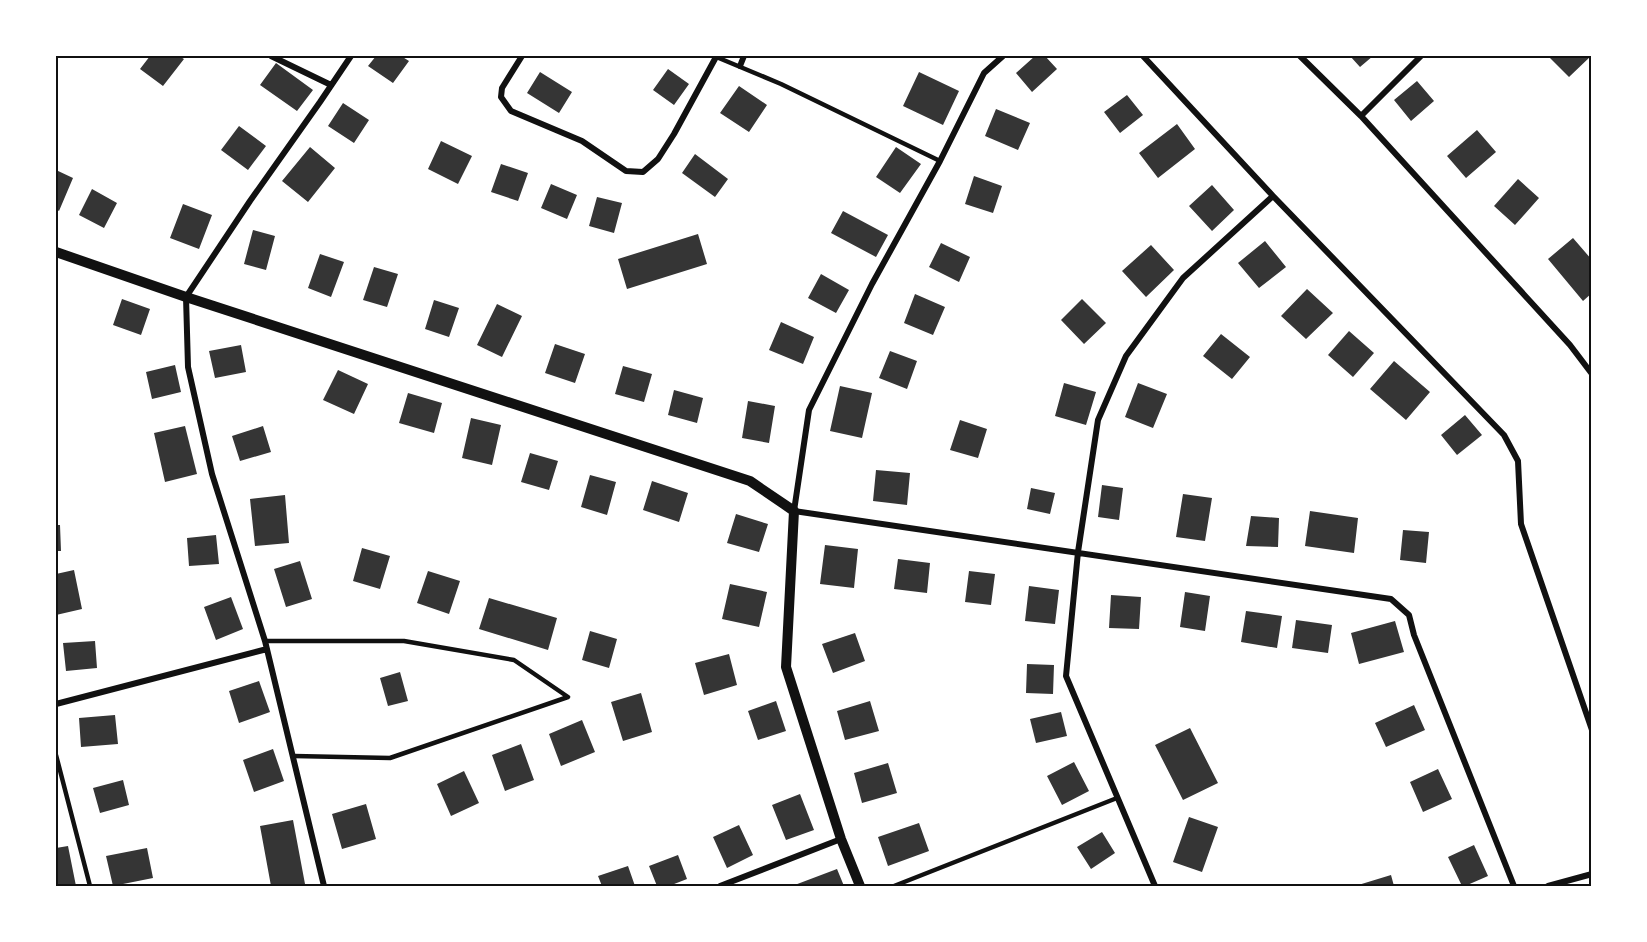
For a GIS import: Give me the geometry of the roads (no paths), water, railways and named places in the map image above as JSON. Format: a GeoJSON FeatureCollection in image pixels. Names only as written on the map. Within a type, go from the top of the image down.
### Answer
{"type":"FeatureCollection","features":[{"type":"Feature","properties":{"kind":"street"},"geometry":{"type":"LineString","coordinates":[[271,56],[331,85]]}},
{"type":"Feature","properties":{"kind":"street"},"geometry":{"type":"LineString","coordinates":[[324,886],[265,641],[212,474],[188,367],[186,297],[351,56]]}},
{"type":"Feature","properties":{"kind":"street"},"geometry":{"type":"LineString","coordinates":[[522,56],[502,88],[501,98],[511,111],[582,141],[626,171],[643,172],[658,159],[663,151],[715,56]]}},
{"type":"Feature","properties":{"kind":"street"},"geometry":{"type":"LineString","coordinates":[[741,66],[744,56]]}},
{"type":"Feature","properties":{"kind":"street"},"geometry":{"type":"LineString","coordinates":[[860,886],[841,839],[786,667],[794,511],[809,410],[872,284],[940,161],[984,73],[1003,56]]}},
{"type":"Feature","properties":{"kind":"street"},"geometry":{"type":"LineString","coordinates":[[1143,56],[1273,196],[1504,435],[1518,461],[1521,524],[1592,730]]}},
{"type":"Feature","properties":{"kind":"street"},"geometry":{"type":"LineString","coordinates":[[1300,56],[1361,116],[1570,345],[1592,374]]}},
{"type":"Feature","properties":{"kind":"street"},"geometry":{"type":"LineString","coordinates":[[1361,116],[1421,56]]}},
{"type":"Feature","properties":{"kind":"street"},"geometry":{"type":"LineString","coordinates":[[1155,886],[1066,676],[1078,552],[1098,420],[1126,356],[1184,278],[1273,196]]}},
{"type":"Feature","properties":{"kind":"street"},"geometry":{"type":"LineString","coordinates":[[56,252],[186,297],[750,481],[794,511],[1390,599],[1410,615],[1414,635],[1514,886]]}},
{"type":"Feature","properties":{"kind":"street"},"geometry":{"type":"LineString","coordinates":[[56,704],[267,649]]}},
{"type":"Feature","properties":{"kind":"street"},"geometry":{"type":"LineString","coordinates":[[720,886],[841,839]]}},
{"type":"Feature","properties":{"kind":"street"},"geometry":{"type":"LineString","coordinates":[[1548,886],[1592,874]]}},
{"type":"Feature","properties":{"kind":"lane"},"geometry":{"type":"LineString","coordinates":[[715,56],[782,84],[940,161]]}},
{"type":"Feature","properties":{"kind":"lane"},"geometry":{"type":"LineString","coordinates":[[265,641],[404,641],[514,660],[568,697],[390,758],[294,756]]}},
{"type":"Feature","properties":{"kind":"lane"},"geometry":{"type":"LineString","coordinates":[[56,755],[90,886]]}},
{"type":"Feature","properties":{"kind":"lane"},"geometry":{"type":"LineString","coordinates":[[894,886],[1117,798]]}}]}
